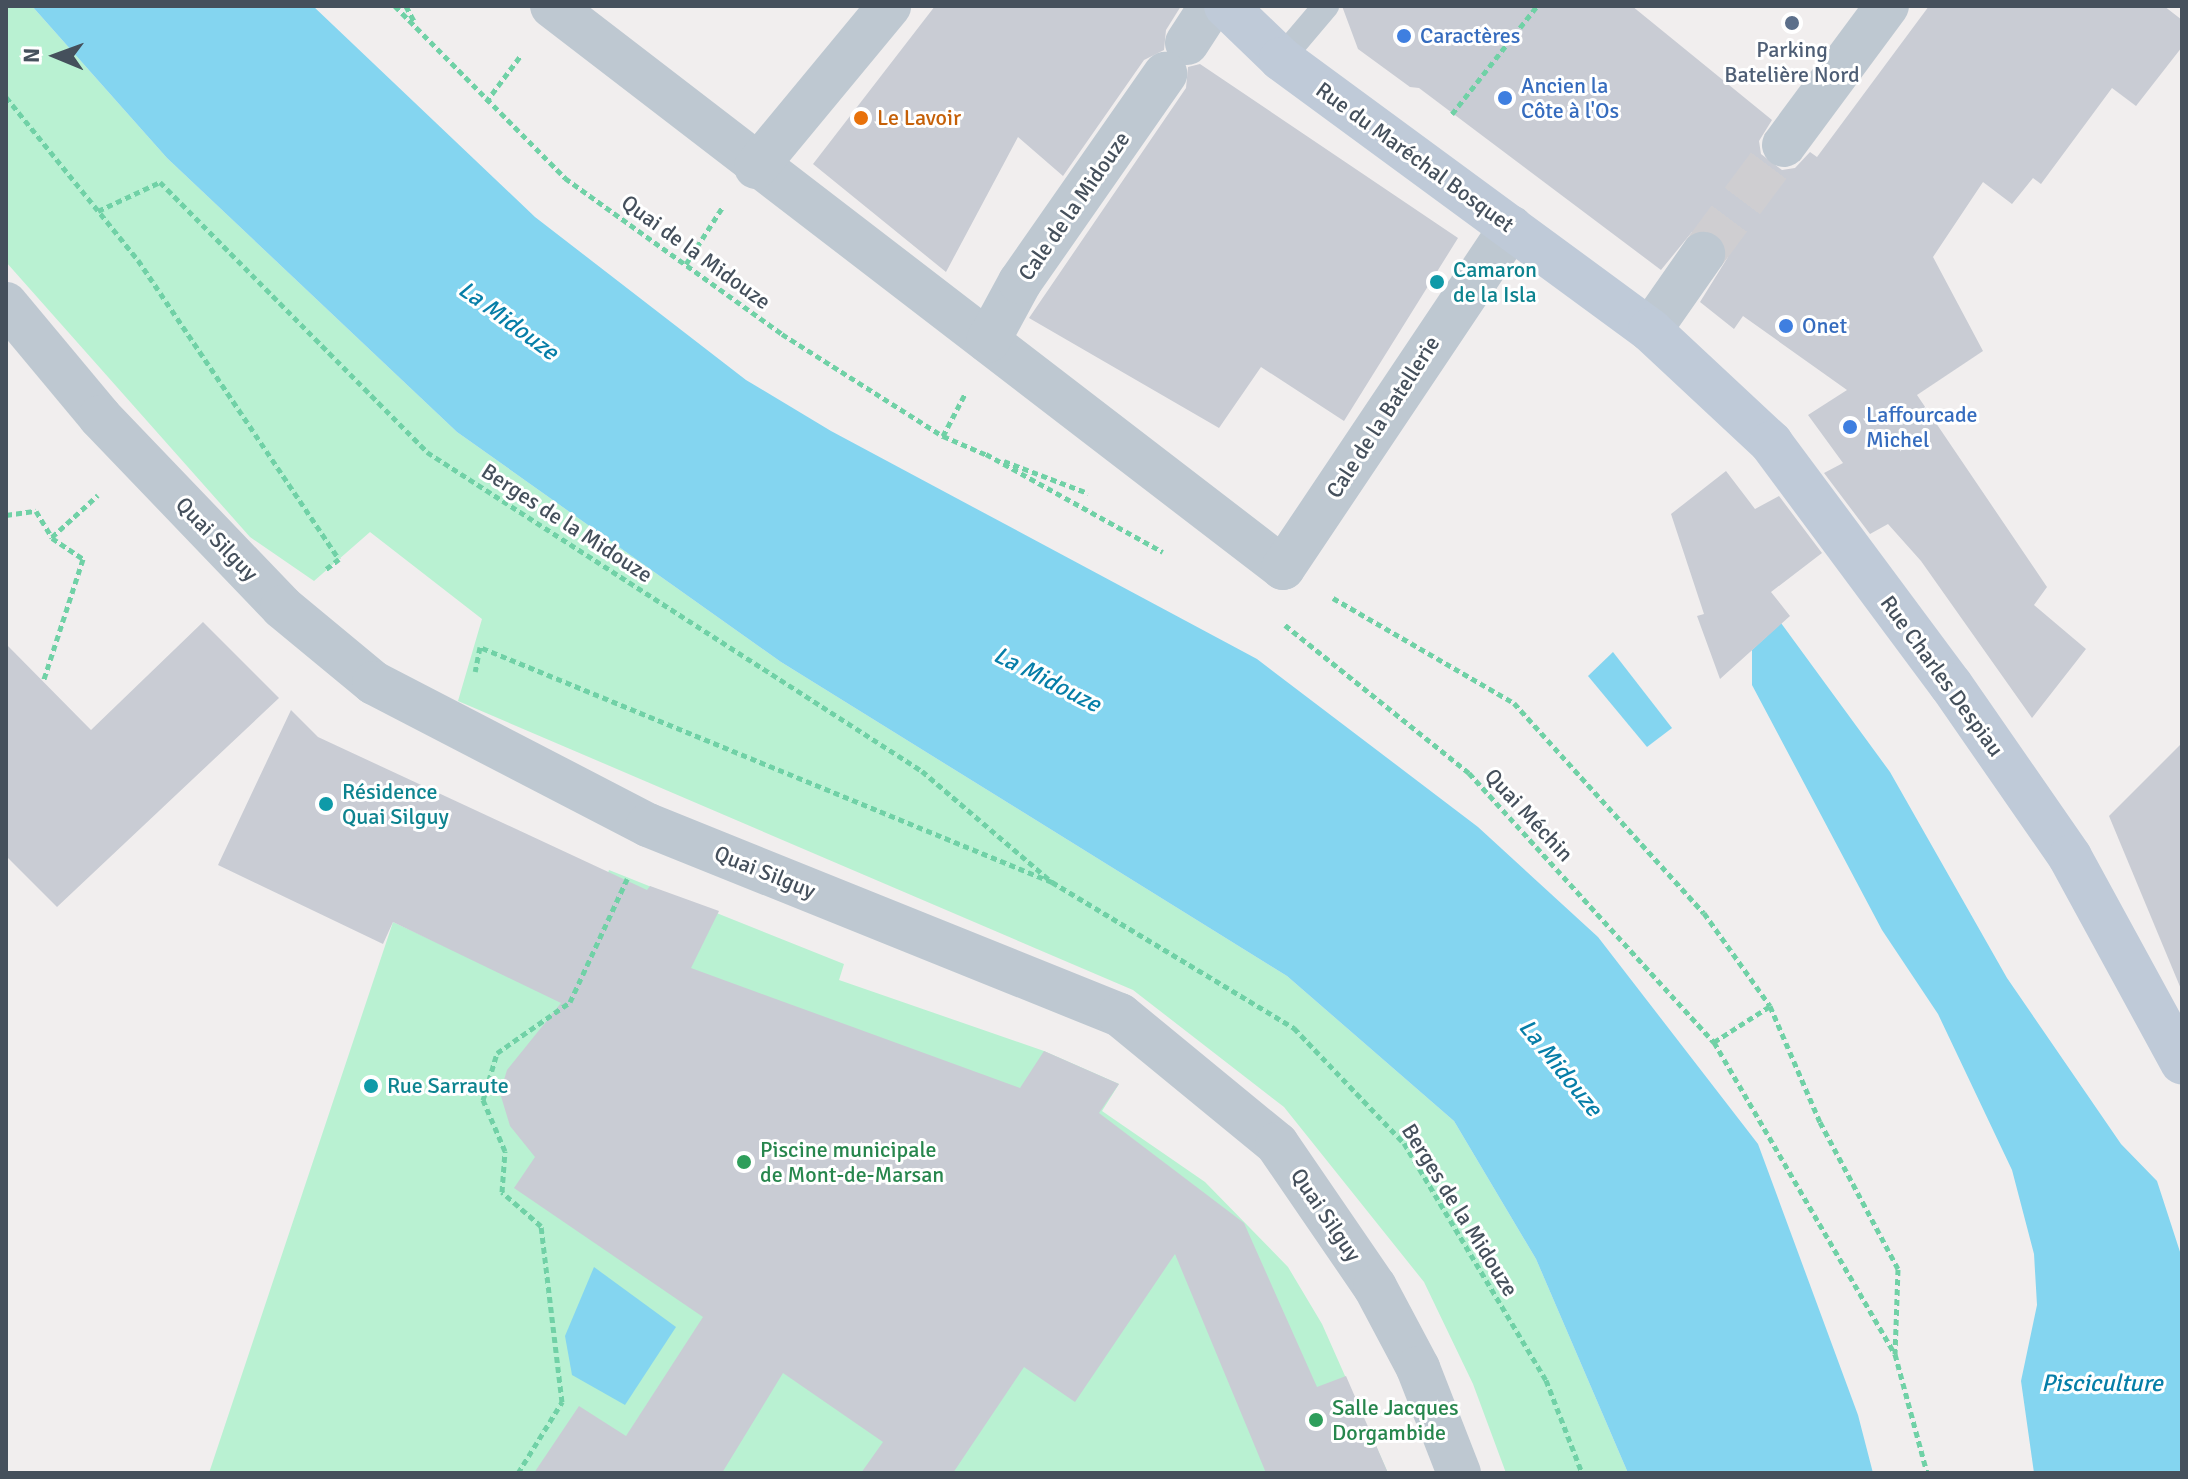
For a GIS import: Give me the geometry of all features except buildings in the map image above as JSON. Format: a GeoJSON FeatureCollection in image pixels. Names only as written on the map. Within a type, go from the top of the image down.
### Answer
{"type":"FeatureCollection","features":[{"type":"Feature","properties":{"kind":"street"},"geometry":{"type":"LineString","coordinates":[[756,167],[889,6]]}},
{"type":"Feature","properties":{"kind":"street","name":"Cale de la Midouze"},"geometry":{"type":"LineString","coordinates":[[988,341],[1020,282],[1211,6]]}},
{"type":"Feature","properties":{"kind":"street","name":"Rue du Maréchal Bosquet"},"geometry":{"type":"LineString","coordinates":[[1226,6],[1281,59],[1650,330]]}},
{"type":"Feature","properties":{"kind":"street"},"geometry":{"type":"LineString","coordinates":[[1784,145],[1887,6]]}},
{"type":"Feature","properties":{"kind":"street"},"geometry":{"type":"LineString","coordinates":[[556,7],[756,167],[1283,568]]}},
{"type":"Feature","properties":{"kind":"street","name":"Cale de la Batellerie"},"geometry":{"type":"LineString","coordinates":[[1283,568],[1511,227]]}},
{"type":"Feature","properties":{"kind":"street"},"geometry":{"type":"LineString","coordinates":[[1650,330],[1703,254]]}},
{"type":"Feature","properties":{"kind":"street","name":"Quai Silguy"},"geometry":{"type":"LineString","coordinates":[[6,304],[100,417],[282,607],[374,683],[648,825],[1120,1015],[1277,1144],[1375,1287],[1418,1368],[1459,1473]]}},
{"type":"Feature","properties":{"kind":"street","name":"Rue Charles Despiau"},"geometry":{"type":"LineString","coordinates":[[1650,330],[1771,443],[1951,685],[2070,857],[2182,1062]]}},
{"type":"Feature","properties":{"kind":"lane"},"geometry":{"type":"LineString","coordinates":[[1281,59],[1326,6]]}},
{"type":"Feature","properties":{"kind":"path","name":"Quai de la Midouze"},"geometry":{"type":"LineString","coordinates":[[395,6],[486,102],[565,178],[782,334],[943,436],[986,454],[1166,554]]}},
{"type":"Feature","properties":{"kind":"path","name":"Quai de la Midouze"},"geometry":{"type":"LineString","coordinates":[[406,6],[420,32]]}},
{"type":"Feature","properties":{"kind":"path"},"geometry":{"type":"LineString","coordinates":[[1445,122],[1537,6]]}},
{"type":"Feature","properties":{"kind":"path"},"geometry":{"type":"LineString","coordinates":[[486,102],[527,48]]}},
{"type":"Feature","properties":{"kind":"path"},"geometry":{"type":"LineString","coordinates":[[6,97],[138,260],[339,559],[282,607]]}},
{"type":"Feature","properties":{"kind":"path","name":"Berges de la Midouze"},"geometry":{"type":"LineString","coordinates":[[98,211],[160,182],[427,452],[922,771],[1052,882]]}},
{"type":"Feature","properties":{"kind":"path"},"geometry":{"type":"LineString","coordinates":[[686,264],[726,203]]}},
{"type":"Feature","properties":{"kind":"path"},"geometry":{"type":"LineString","coordinates":[[943,436],[971,383]]}},
{"type":"Feature","properties":{"kind":"path"},"geometry":{"type":"LineString","coordinates":[[52,538],[110,483]]}},
{"type":"Feature","properties":{"kind":"path"},"geometry":{"type":"LineString","coordinates":[[6,515],[36,511],[52,538],[83,559],[43,682]]}},
{"type":"Feature","properties":{"kind":"path","name":"Quai Méchin"},"geometry":{"type":"LineString","coordinates":[[1283,568],[1514,703],[1704,913],[1770,1006],[1820,1122],[1898,1269],[1895,1354]]}},
{"type":"Feature","properties":{"kind":"path","name":"Quai Méchin"},"geometry":{"type":"LineString","coordinates":[[1274,617],[1469,773],[1714,1042],[1895,1354],[1927,1473]]}},
{"type":"Feature","properties":{"kind":"path","name":"Berges de la Midouze"},"geometry":{"type":"LineString","coordinates":[[464,730],[480,647],[1052,882],[1294,1028],[1404,1143],[1546,1380],[1582,1473]]}},
{"type":"Feature","properties":{"kind":"path"},"geometry":{"type":"LineString","coordinates":[[518,1473],[562,1402],[541,1226],[502,1192],[505,1151],[483,1100],[497,1053],[570,1002],[627,881]]}},
{"type":"Feature","properties":{"kind":"path"},"geometry":{"type":"LineString","coordinates":[[1714,1042],[1770,1006]]}},
{"type":"Feature","properties":{"kind":"green space"},"geometry":{"type":"Polygon","coordinates":[[[6,6],[32,6],[167,158],[457,432],[781,662],[1287,976],[1454,1121],[1536,1259],[1628,1473],[1506,1473],[1473,1384],[1424,1282],[1284,1107],[1133,990],[458,701],[482,619],[370,532],[314,581],[250,537],[6,262],[6,6]]]}},
{"type":"Feature","properties":{"kind":"green space","name":"Piscine municipale de Mont-de-Marsan"},"geometry":{"type":"Polygon","coordinates":[[[609,870],[844,964],[839,980],[1044,1051],[1119,1084],[1102,1111],[1205,1182],[1288,1267],[1322,1324],[1388,1473],[209,1473],[393,922],[560,1000],[609,870]]]}},
{"type":"Feature","properties":{"kind":"water","name":"La Midouze"},"geometry":{"type":"Polygon","coordinates":[[[32,6],[313,6],[535,217],[746,380],[831,431],[1257,659],[1478,827],[1598,937],[1758,1144],[1858,1415],[1873,1473],[1628,1473],[1536,1259],[1454,1121],[1287,976],[781,662],[457,432],[167,158],[32,6]]]}},
{"type":"Feature","properties":{"kind":"water","name":"Pisciculture"},"geometry":{"type":"Polygon","coordinates":[[[1781,623],[1890,772],[2007,978],[2121,1144],[2157,1181],[2182,1258],[2182,1473],[2034,1473],[2021,1381],[2037,1305],[2034,1254],[2012,1170],[1938,1014],[1882,930],[1752,685],[1752,650],[1781,623]]]}},
{"type":"Feature","properties":{"kind":"water"},"geometry":{"type":"Polygon","coordinates":[[[1613,652],[1672,728],[1647,747],[1588,676],[1613,652]]]}},
{"type":"Feature","properties":{"kind":"water"},"geometry":{"type":"Polygon","coordinates":[[[594,1267],[676,1327],[625,1405],[572,1375],[565,1336],[594,1267]]]}},
{"type":"Feature","properties":{"kind":"tunnel"},"geometry":{"type":"LineString","coordinates":[[1703,254],[1784,145]]}},
{"type":"Feature","properties":{"kind":"place","name":"Parking Batelière Nord"},"geometry":{"type":"Point","coordinates":[1792,23]}},
{"type":"Feature","properties":{"kind":"place","name":"Caractères"},"geometry":{"type":"Point","coordinates":[1404,36]}},
{"type":"Feature","properties":{"kind":"place","name":"Ancien la Côte à l'Os"},"geometry":{"type":"Point","coordinates":[1505,98]}},
{"type":"Feature","properties":{"kind":"place","name":"Le Lavoir"},"geometry":{"type":"Point","coordinates":[861,118]}},
{"type":"Feature","properties":{"kind":"place","name":"Camaron de la Isla"},"geometry":{"type":"Point","coordinates":[1437,282]}},
{"type":"Feature","properties":{"kind":"place","name":"Onet"},"geometry":{"type":"Point","coordinates":[1786,326]}},
{"type":"Feature","properties":{"kind":"place","name":"Laffourcade Michel"},"geometry":{"type":"Point","coordinates":[1850,427]}},
{"type":"Feature","properties":{"kind":"place","name":"Résidence Quai Silguy"},"geometry":{"type":"Point","coordinates":[326,804]}},
{"type":"Feature","properties":{"kind":"place","name":"Rue Sarraute"},"geometry":{"type":"Point","coordinates":[371,1086]}},
{"type":"Feature","properties":{"kind":"place","name":"Piscine municipale de Mont-de-Marsan"},"geometry":{"type":"Point","coordinates":[744,1162]}},
{"type":"Feature","properties":{"kind":"place","name":"Salle Jacques Dorgambide"},"geometry":{"type":"Point","coordinates":[1316,1420]}}]}
